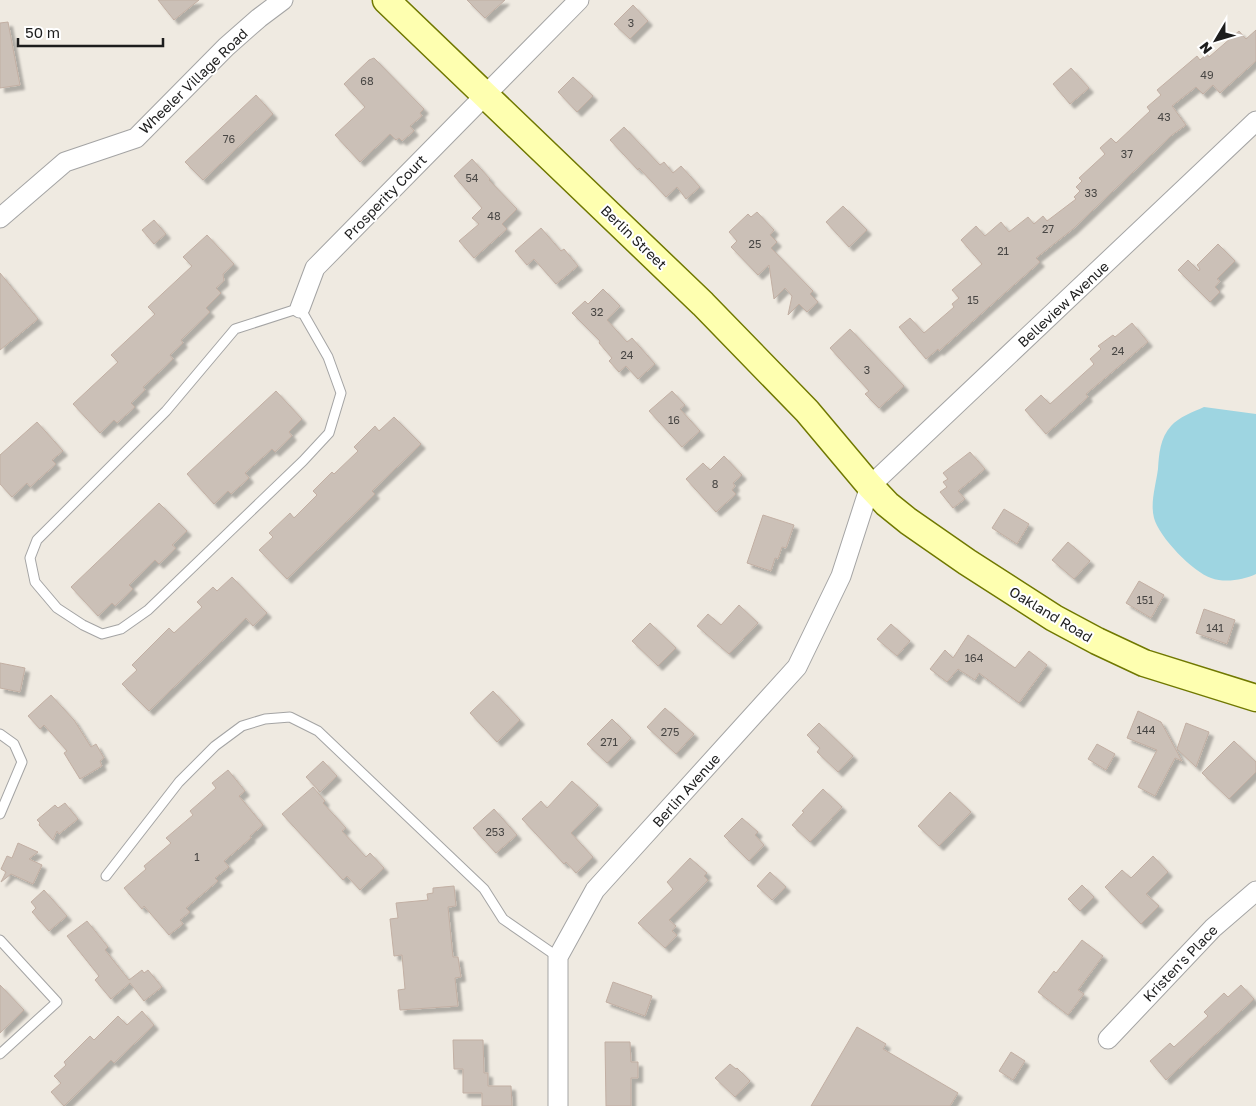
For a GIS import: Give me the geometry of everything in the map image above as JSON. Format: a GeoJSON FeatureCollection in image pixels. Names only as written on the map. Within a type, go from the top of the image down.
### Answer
{"type":"FeatureCollection","features":[{"type":"Feature","properties":{"kind":"main road","name":"Berlin Street"},"geometry":{"type":"LineString","coordinates":[[386,0],[703,304],[765,366],[807,411],[870,486]]}},
{"type":"Feature","properties":{"kind":"main road","name":"Oakland Road"},"geometry":{"type":"LineString","coordinates":[[870,486],[886,504],[908,521],[967,562],[1062,622],[1144,663],[1256,698]]}},
{"type":"Feature","properties":{"kind":"street","name":"Wheeler Village Road"},"geometry":{"type":"LineString","coordinates":[[0,218],[64,162],[136,138],[226,47],[283,0]]}},
{"type":"Feature","properties":{"kind":"street","name":"Prosperity Court"},"geometry":{"type":"LineString","coordinates":[[300,308],[315,268],[579,0]]}},
{"type":"Feature","properties":{"kind":"street","name":"Belleview Avenue"},"geometry":{"type":"LineString","coordinates":[[870,486],[1256,121]]}},
{"type":"Feature","properties":{"kind":"street","name":"Berlin Avenue"},"geometry":{"type":"LineString","coordinates":[[558,1106],[558,957],[595,890],[797,667],[841,576],[870,486]]}},
{"type":"Feature","properties":{"kind":"street","name":"Kristen's Place"},"geometry":{"type":"LineString","coordinates":[[1108,1039],[1213,928],[1256,891]]}},
{"type":"Feature","properties":{"kind":"lane"},"geometry":{"type":"LineString","coordinates":[[300,308],[328,356],[341,393],[330,433],[148,610],[121,629],[102,634],[83,625],[57,608],[35,582],[30,558],[37,540],[166,411],[235,328],[300,308]]}},
{"type":"Feature","properties":{"kind":"lane"},"geometry":{"type":"LineString","coordinates":[[106,876],[179,782],[215,746],[242,726],[265,719],[290,718],[318,731],[484,889],[503,919],[558,957]]}},
{"type":"Feature","properties":{"kind":"lane"},"geometry":{"type":"LineString","coordinates":[[0,734],[14,744],[22,762],[1,808]]}},
{"type":"Feature","properties":{"kind":"lane"},"geometry":{"type":"LineString","coordinates":[[0,940],[57,1002],[0,1054]]}},
{"type":"Feature","properties":{"kind":"water"},"geometry":{"type":"Polygon","coordinates":[[[1204,407],[1256,414],[1256,574],[1245,578],[1228,581],[1216,580],[1195,569],[1169,544],[1162,535],[1154,518],[1154,493],[1164,436],[1178,420],[1204,407]]]}},
{"type":"Feature","properties":{"kind":"building"},"geometry":{"type":"Polygon","coordinates":[[[158,0],[199,0],[174,20],[158,0]]]}},
{"type":"Feature","properties":{"kind":"building"},"geometry":{"type":"Polygon","coordinates":[[[467,0],[505,0],[485,18],[467,0]]]}},
{"type":"Feature","properties":{"kind":"building"},"geometry":{"type":"Polygon","coordinates":[[[633,5],[648,21],[630,39],[614,24],[633,5]]]}},
{"type":"Feature","properties":{"kind":"building"},"geometry":{"type":"Polygon","coordinates":[[[8,22],[20,85],[0,88],[0,23],[8,22]]]}},
{"type":"Feature","properties":{"kind":"building"},"geometry":{"type":"Polygon","coordinates":[[[1256,30],[1256,61],[1220,93],[1213,85],[1203,94],[1196,87],[1172,106],[1186,125],[1172,135],[1073,229],[1036,258],[1040,262],[939,351],[938,349],[926,359],[899,327],[910,318],[924,333],[954,307],[952,304],[959,298],[952,290],[982,264],[961,240],[976,226],[985,236],[1001,222],[1009,232],[1028,217],[1034,224],[1043,216],[1047,221],[1076,199],[1074,197],[1080,191],[1076,187],[1082,181],[1079,178],[1105,154],[1100,148],[1111,138],[1116,143],[1150,111],[1147,107],[1161,95],[1157,90],[1197,56],[1200,60],[1207,54],[1209,57],[1239,31],[1246,39],[1256,30]]]}},
{"type":"Feature","properties":{"kind":"building"},"geometry":{"type":"Polygon","coordinates":[[[374,58],[424,109],[420,113],[422,116],[410,126],[414,131],[402,141],[399,138],[396,140],[390,134],[360,162],[335,135],[365,107],[344,84],[369,60],[374,58]]]}},
{"type":"Feature","properties":{"kind":"building"},"geometry":{"type":"Polygon","coordinates":[[[1071,68],[1089,88],[1070,104],[1053,84],[1071,68]]]}},
{"type":"Feature","properties":{"kind":"building"},"geometry":{"type":"Polygon","coordinates":[[[573,77],[593,96],[577,112],[558,92],[573,77]]]}},
{"type":"Feature","properties":{"kind":"building"},"geometry":{"type":"Polygon","coordinates":[[[256,95],[273,114],[203,180],[185,162],[256,95]]]}},
{"type":"Feature","properties":{"kind":"building"},"geometry":{"type":"Polygon","coordinates":[[[624,127],[660,165],[664,162],[673,173],[681,166],[700,187],[686,199],[677,187],[666,197],[610,140],[624,127]]]}},
{"type":"Feature","properties":{"kind":"building"},"geometry":{"type":"Polygon","coordinates":[[[472,159],[517,209],[502,224],[507,229],[474,258],[459,241],[479,224],[472,218],[482,208],[454,176],[472,159]]]}},
{"type":"Feature","properties":{"kind":"building"},"geometry":{"type":"Polygon","coordinates":[[[843,206],[867,230],[849,247],[826,222],[843,206]]]}},
{"type":"Feature","properties":{"kind":"building"},"geometry":{"type":"Polygon","coordinates":[[[757,212],[774,230],[770,235],[777,242],[771,248],[813,291],[810,294],[818,302],[807,312],[799,304],[788,315],[792,296],[785,288],[774,299],[769,265],[758,275],[731,247],[737,241],[729,232],[748,214],[751,217],[757,212]]]}},
{"type":"Feature","properties":{"kind":"building"},"geometry":{"type":"Polygon","coordinates":[[[154,220],[166,234],[154,244],[142,230],[154,220]]]}},
{"type":"Feature","properties":{"kind":"building"},"geometry":{"type":"Polygon","coordinates":[[[541,228],[561,251],[564,249],[578,266],[556,284],[534,259],[527,265],[515,251],[541,228]]]}},
{"type":"Feature","properties":{"kind":"building"},"geometry":{"type":"Polygon","coordinates":[[[207,235],[234,264],[223,274],[224,281],[216,288],[221,293],[206,308],[210,312],[181,340],[183,343],[170,355],[173,359],[143,387],[145,390],[131,403],[135,407],[117,423],[114,420],[100,433],[73,404],[118,362],[111,355],[155,314],[148,307],[192,266],[183,257],[207,235]]]}},
{"type":"Feature","properties":{"kind":"building"},"geometry":{"type":"Polygon","coordinates":[[[1218,244],[1235,261],[1217,279],[1220,281],[1215,287],[1220,292],[1210,302],[1178,270],[1188,260],[1199,271],[1200,269],[1197,265],[1218,244]]]}},
{"type":"Feature","properties":{"kind":"building"},"geometry":{"type":"Polygon","coordinates":[[[0,273],[38,319],[0,350],[0,273]]]}},
{"type":"Feature","properties":{"kind":"building"},"geometry":{"type":"Polygon","coordinates":[[[603,289],[620,306],[607,320],[627,342],[632,338],[655,364],[638,379],[626,366],[619,372],[609,361],[612,358],[599,343],[600,341],[572,313],[585,301],[588,304],[603,289]]]}},
{"type":"Feature","properties":{"kind":"building"},"geometry":{"type":"Polygon","coordinates":[[[1132,323],[1148,342],[1086,394],[1088,397],[1046,434],[1025,410],[1041,395],[1050,404],[1094,364],[1090,359],[1101,349],[1098,346],[1113,335],[1115,337],[1132,323]]]}},
{"type":"Feature","properties":{"kind":"building"},"geometry":{"type":"Polygon","coordinates":[[[850,329],[904,386],[879,408],[865,394],[869,391],[830,348],[850,329]]]}},
{"type":"Feature","properties":{"kind":"building"},"geometry":{"type":"Polygon","coordinates":[[[276,391],[302,419],[289,432],[292,436],[275,452],[272,449],[245,473],[249,478],[231,494],[228,491],[214,504],[187,474],[276,391]]]}},
{"type":"Feature","properties":{"kind":"building"},"geometry":{"type":"Polygon","coordinates":[[[672,391],[685,405],[680,409],[700,431],[682,447],[649,411],[672,391]]]}},
{"type":"Feature","properties":{"kind":"building"},"geometry":{"type":"Polygon","coordinates":[[[394,417],[421,444],[372,491],[375,494],[287,579],[259,550],[273,537],[269,533],[290,513],[294,518],[317,495],[313,491],[332,472],[334,474],[358,451],[354,447],[375,426],[379,431],[394,417]]]}},
{"type":"Feature","properties":{"kind":"building"},"geometry":{"type":"Polygon","coordinates":[[[37,422],[63,451],[52,460],[56,464],[30,487],[27,483],[12,497],[0,484],[0,455],[37,422]]]}},
{"type":"Feature","properties":{"kind":"building"},"geometry":{"type":"Polygon","coordinates":[[[970,452],[985,469],[958,491],[965,499],[953,508],[940,492],[947,487],[943,482],[948,479],[943,473],[970,452]]]}},
{"type":"Feature","properties":{"kind":"building"},"geometry":{"type":"Polygon","coordinates":[[[724,456],[742,475],[733,483],[735,486],[732,490],[736,494],[716,512],[686,479],[703,463],[710,470],[724,456]]]}},
{"type":"Feature","properties":{"kind":"building"},"geometry":{"type":"Polygon","coordinates":[[[159,503],[187,531],[172,545],[176,548],[159,564],[155,560],[129,585],[133,589],[115,606],[112,603],[98,616],[71,587],[159,503]]]}},
{"type":"Feature","properties":{"kind":"building"},"geometry":{"type":"Polygon","coordinates":[[[1004,509],[1029,524],[1017,544],[992,528],[1004,509]]]}},
{"type":"Feature","properties":{"kind":"building"},"geometry":{"type":"Polygon","coordinates":[[[763,515],[794,525],[786,548],[782,547],[778,559],[775,558],[771,571],[747,563],[763,515]]]}},
{"type":"Feature","properties":{"kind":"building"},"geometry":{"type":"Polygon","coordinates":[[[1068,542],[1090,561],[1074,579],[1052,560],[1068,542]]]}},
{"type":"Feature","properties":{"kind":"building"},"geometry":{"type":"Polygon","coordinates":[[[232,577],[267,613],[253,626],[246,618],[149,711],[122,684],[137,670],[132,665],[169,628],[174,633],[202,607],[197,602],[213,587],[217,591],[232,577]]]}},
{"type":"Feature","properties":{"kind":"building"},"geometry":{"type":"Polygon","coordinates":[[[1139,581],[1164,595],[1151,618],[1126,603],[1139,581]]]}},
{"type":"Feature","properties":{"kind":"building"},"geometry":{"type":"Polygon","coordinates":[[[739,605],[758,623],[729,654],[697,626],[708,614],[721,625],[739,605]]]}},
{"type":"Feature","properties":{"kind":"building"},"geometry":{"type":"Polygon","coordinates":[[[1204,609],[1235,620],[1227,644],[1196,633],[1204,609]]]}},
{"type":"Feature","properties":{"kind":"building"},"geometry":{"type":"Polygon","coordinates":[[[650,623],[676,648],[658,666],[632,641],[650,623]]]}},
{"type":"Feature","properties":{"kind":"building"},"geometry":{"type":"Polygon","coordinates":[[[891,624],[910,641],[897,656],[877,639],[891,624]]]}},
{"type":"Feature","properties":{"kind":"building"},"geometry":{"type":"Polygon","coordinates":[[[968,635],[1015,668],[1029,651],[1047,665],[1019,703],[979,673],[975,680],[958,669],[947,682],[930,669],[945,650],[953,658],[968,635]]]}},
{"type":"Feature","properties":{"kind":"building"},"geometry":{"type":"Polygon","coordinates":[[[0,663],[25,668],[20,692],[0,688],[0,663]]]}},
{"type":"Feature","properties":{"kind":"building"},"geometry":{"type":"Polygon","coordinates":[[[493,691],[520,720],[497,742],[470,713],[493,691]]]}},
{"type":"Feature","properties":{"kind":"building"},"geometry":{"type":"Polygon","coordinates":[[[51,695],[74,720],[91,747],[96,744],[104,758],[100,761],[102,766],[80,779],[64,753],[67,751],[44,725],[40,729],[28,716],[51,695]]]}},
{"type":"Feature","properties":{"kind":"building"},"geometry":{"type":"Polygon","coordinates":[[[665,708],[694,734],[676,754],[647,727],[665,708]]]}},
{"type":"Feature","properties":{"kind":"building"},"geometry":{"type":"Polygon","coordinates":[[[1138,711],[1161,722],[1182,761],[1175,758],[1155,796],[1138,787],[1157,750],[1127,738],[1138,711]]]}},
{"type":"Feature","properties":{"kind":"building"},"geometry":{"type":"Polygon","coordinates":[[[612,719],[631,738],[607,763],[587,744],[612,719]]]}},
{"type":"Feature","properties":{"kind":"building"},"geometry":{"type":"Polygon","coordinates":[[[819,723],[853,756],[838,772],[817,752],[820,748],[807,735],[819,723]]]}},
{"type":"Feature","properties":{"kind":"building"},"geometry":{"type":"Polygon","coordinates":[[[1186,723],[1209,732],[1196,767],[1177,749],[1186,723]]]}},
{"type":"Feature","properties":{"kind":"building"},"geometry":{"type":"Polygon","coordinates":[[[1234,741],[1256,762],[1256,772],[1229,799],[1202,773],[1234,741]]]}},
{"type":"Feature","properties":{"kind":"building"},"geometry":{"type":"Polygon","coordinates":[[[1097,744],[1115,754],[1106,770],[1088,759],[1097,744]]]}},
{"type":"Feature","properties":{"kind":"building"},"geometry":{"type":"Polygon","coordinates":[[[323,761],[337,776],[320,792],[306,777],[323,761]]]}},
{"type":"Feature","properties":{"kind":"building"},"geometry":{"type":"Polygon","coordinates":[[[228,770],[245,791],[239,796],[263,825],[224,861],[229,867],[215,878],[218,881],[186,908],[190,912],[180,920],[183,924],[169,935],[144,906],[142,909],[124,888],[146,869],[144,866],[171,843],[166,838],[193,815],[190,811],[216,788],[212,783],[228,770]]]}},
{"type":"Feature","properties":{"kind":"building"},"geometry":{"type":"Polygon","coordinates":[[[572,781],[598,805],[571,833],[593,857],[576,873],[566,862],[564,864],[522,819],[541,801],[547,808],[572,781]]]}},
{"type":"Feature","properties":{"kind":"building"},"geometry":{"type":"Polygon","coordinates":[[[313,787],[325,801],[323,803],[346,828],[342,831],[366,857],[370,853],[384,868],[360,890],[347,876],[343,880],[282,814],[313,787]]]}},
{"type":"Feature","properties":{"kind":"building"},"geometry":{"type":"Polygon","coordinates":[[[823,789],[842,807],[810,842],[792,825],[804,812],[802,811],[823,789]]]}},
{"type":"Feature","properties":{"kind":"building"},"geometry":{"type":"Polygon","coordinates":[[[950,792],[971,812],[939,846],[918,826],[950,792]]]}},
{"type":"Feature","properties":{"kind":"building"},"geometry":{"type":"Polygon","coordinates":[[[65,803],[78,819],[59,834],[57,831],[53,840],[39,825],[40,823],[37,820],[55,805],[58,808],[65,803]]]}},
{"type":"Feature","properties":{"kind":"building"},"geometry":{"type":"Polygon","coordinates":[[[494,809],[517,835],[496,853],[473,828],[494,809]]]}},
{"type":"Feature","properties":{"kind":"building"},"geometry":{"type":"Polygon","coordinates":[[[742,818],[758,832],[755,835],[764,845],[749,861],[724,836],[742,818]]]}},
{"type":"Feature","properties":{"kind":"building"},"geometry":{"type":"Polygon","coordinates":[[[18,843],[38,852],[29,859],[42,865],[33,884],[11,874],[1,882],[6,872],[1,869],[7,856],[12,858],[18,843]]]}},
{"type":"Feature","properties":{"kind":"building"},"geometry":{"type":"Polygon","coordinates":[[[1153,856],[1168,872],[1146,894],[1159,906],[1141,924],[1105,887],[1122,870],[1131,878],[1153,856]]]}},
{"type":"Feature","properties":{"kind":"building"},"geometry":{"type":"Polygon","coordinates":[[[690,858],[707,873],[704,876],[708,880],[669,920],[676,926],[672,931],[677,935],[665,948],[638,923],[673,889],[667,882],[690,858]]]}},
{"type":"Feature","properties":{"kind":"building"},"geometry":{"type":"Polygon","coordinates":[[[770,872],[786,887],[772,900],[757,886],[770,872]]]}},
{"type":"Feature","properties":{"kind":"building"},"geometry":{"type":"Polygon","coordinates":[[[1082,885],[1094,897],[1080,911],[1068,899],[1082,885]]]}},
{"type":"Feature","properties":{"kind":"building"},"geometry":{"type":"Polygon","coordinates":[[[454,886],[456,906],[448,907],[453,957],[458,957],[461,977],[455,978],[458,1006],[400,1010],[398,990],[405,989],[402,955],[394,956],[390,919],[398,918],[396,903],[428,900],[427,894],[433,893],[433,888],[454,886]]]}},
{"type":"Feature","properties":{"kind":"building"},"geometry":{"type":"Polygon","coordinates":[[[44,890],[67,916],[49,931],[32,912],[36,908],[31,902],[44,890]]]}},
{"type":"Feature","properties":{"kind":"building"},"geometry":{"type":"Polygon","coordinates":[[[87,921],[108,947],[105,950],[129,980],[142,970],[144,973],[148,970],[162,987],[144,1001],[130,983],[111,999],[95,980],[99,976],[67,936],[87,921]]]}},
{"type":"Feature","properties":{"kind":"building"},"geometry":{"type":"Polygon","coordinates":[[[1082,940],[1103,956],[1078,990],[1084,994],[1068,1015],[1038,992],[1082,940]]]}},
{"type":"Feature","properties":{"kind":"building"},"geometry":{"type":"Polygon","coordinates":[[[613,982],[652,996],[645,1016],[606,1002],[613,982]]]}},
{"type":"Feature","properties":{"kind":"building"},"geometry":{"type":"Polygon","coordinates":[[[0,985],[24,1010],[0,1033],[0,985]]]}},
{"type":"Feature","properties":{"kind":"building"},"geometry":{"type":"Polygon","coordinates":[[[1241,985],[1254,999],[1166,1080],[1150,1061],[1170,1043],[1174,1047],[1208,1016],[1204,1012],[1224,993],[1228,997],[1241,985]]]}},
{"type":"Feature","properties":{"kind":"building"},"geometry":{"type":"Polygon","coordinates":[[[142,1011],[154,1025],[114,1063],[111,1060],[64,1106],[51,1092],[61,1083],[54,1076],[66,1065],[64,1062],[90,1036],[94,1040],[118,1016],[127,1025],[142,1011]]]}},
{"type":"Feature","properties":{"kind":"building"},"geometry":{"type":"Polygon","coordinates":[[[857,1027],[886,1044],[883,1049],[958,1093],[950,1106],[811,1106],[857,1027]]]}},
{"type":"Feature","properties":{"kind":"building"},"geometry":{"type":"Polygon","coordinates":[[[453,1040],[483,1040],[484,1073],[488,1073],[488,1086],[511,1086],[512,1106],[482,1106],[482,1093],[463,1093],[463,1069],[454,1069],[453,1040]]]}},
{"type":"Feature","properties":{"kind":"building"},"geometry":{"type":"Polygon","coordinates":[[[605,1042],[630,1042],[631,1062],[638,1062],[638,1078],[631,1078],[631,1106],[606,1106],[605,1042]]]}},
{"type":"Feature","properties":{"kind":"building"},"geometry":{"type":"Polygon","coordinates":[[[1011,1052],[1025,1061],[1013,1080],[999,1071],[1011,1052]]]}},
{"type":"Feature","properties":{"kind":"building"},"geometry":{"type":"Polygon","coordinates":[[[730,1064],[750,1081],[735,1097],[715,1078],[730,1064]]]}}]}
